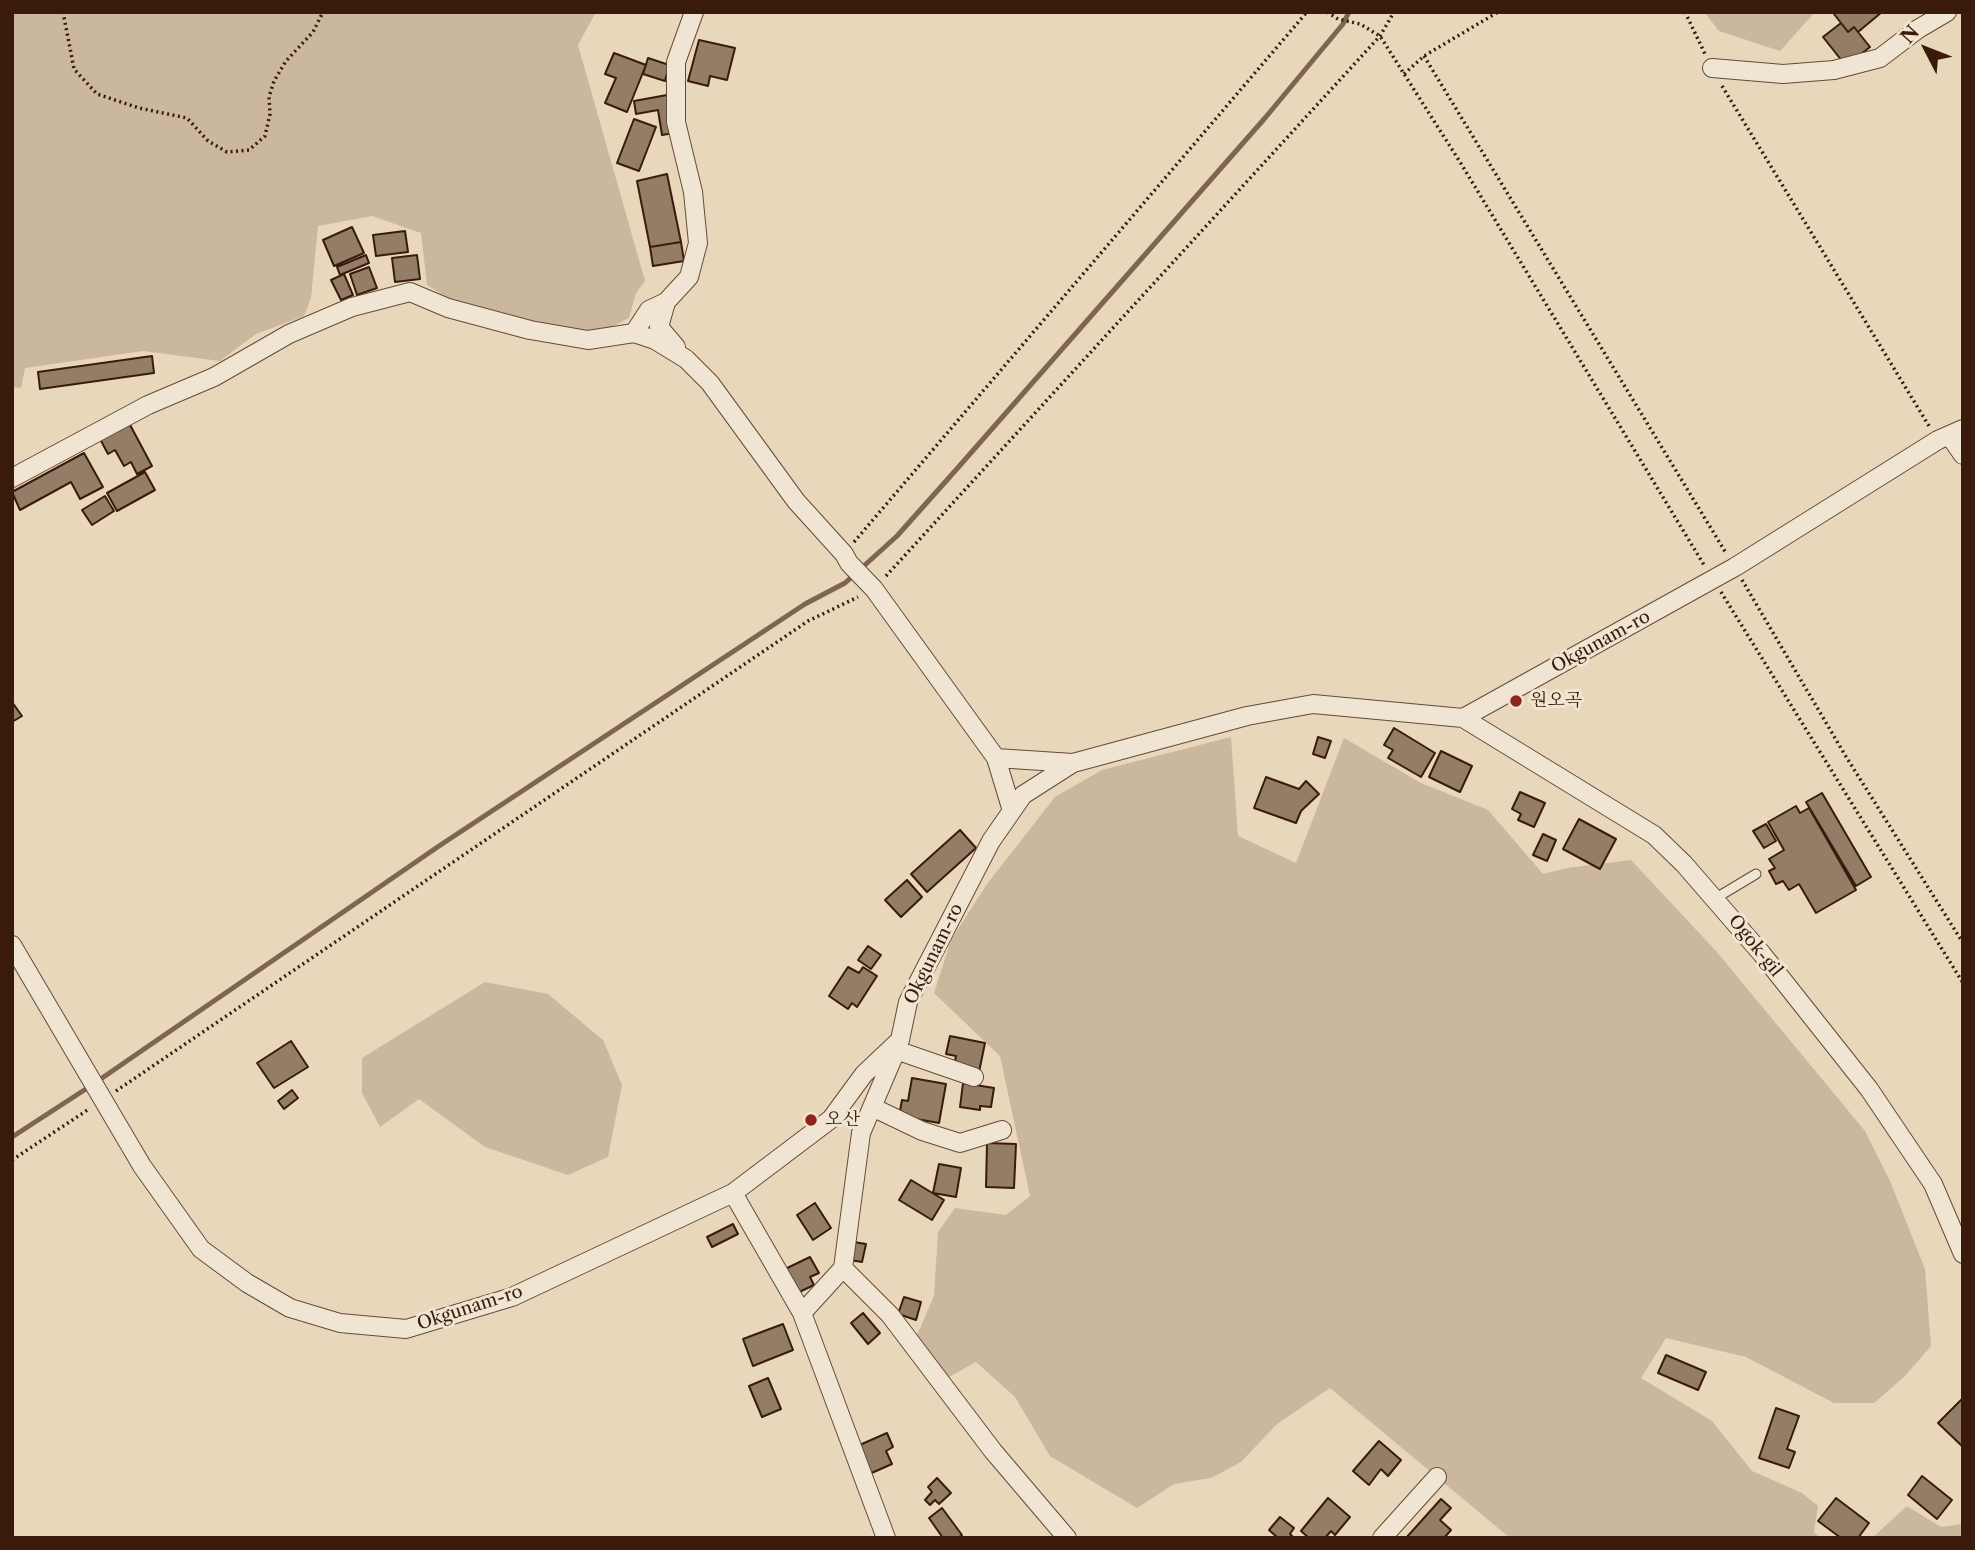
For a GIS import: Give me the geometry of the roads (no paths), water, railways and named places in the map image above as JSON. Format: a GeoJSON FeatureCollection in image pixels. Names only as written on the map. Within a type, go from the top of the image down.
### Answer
{"type":"FeatureCollection","features":[{"type":"Feature","properties":{"kind":"street"},"geometry":{"type":"LineString","coordinates":[[634,333],[649,310],[666,302],[689,277],[698,243],[693,192],[676,122],[676,62],[694,12]]}},
{"type":"Feature","properties":{"kind":"street"},"geometry":{"type":"LineString","coordinates":[[1712,68],[1783,74],[1834,70],[1880,58],[1947,12]]}},
{"type":"Feature","properties":{"kind":"street"},"geometry":{"type":"LineString","coordinates":[[12,478],[148,405],[214,377],[289,334],[352,307],[410,292],[448,308],[530,330],[589,341],[634,333],[655,340],[686,359]]}},
{"type":"Feature","properties":{"kind":"street"},"geometry":{"type":"LineString","coordinates":[[666,302],[659,327],[710,383],[796,501],[870,586],[996,758],[1012,811]]}},
{"type":"Feature","properties":{"kind":"street"},"geometry":{"type":"LineString","coordinates":[[1950,435],[1963,454]]}},
{"type":"Feature","properties":{"kind":"street","name":"Okgunam-ro"},"geometry":{"type":"LineString","coordinates":[[12,944],[142,1166],[201,1249],[247,1283],[290,1308],[340,1323],[406,1329],[512,1297],[733,1193],[831,1119],[864,1074],[898,1045],[908,1002],[991,841],[1023,795],[1073,763],[1247,716],[1313,704],[1463,718],[1735,568],[1950,435]]}},
{"type":"Feature","properties":{"kind":"street","name":"Ogok-gil"},"geometry":{"type":"LineString","coordinates":[[1463,718],[1654,835],[1716,898],[1870,1089],[1933,1184],[1963,1253]]}},
{"type":"Feature","properties":{"kind":"street"},"geometry":{"type":"LineString","coordinates":[[996,758],[1073,763]]}},
{"type":"Feature","properties":{"kind":"street"},"geometry":{"type":"LineString","coordinates":[[802,1313],[843,1268],[861,1133],[898,1045],[974,1077]]}},
{"type":"Feature","properties":{"kind":"street"},"geometry":{"type":"LineString","coordinates":[[872,1107],[922,1131],[960,1143],[1002,1130]]}},
{"type":"Feature","properties":{"kind":"street"},"geometry":{"type":"LineString","coordinates":[[733,1193],[802,1313],[886,1538]]}},
{"type":"Feature","properties":{"kind":"street"},"geometry":{"type":"LineString","coordinates":[[843,1268],[890,1315],[993,1451],[1067,1538]]}},
{"type":"Feature","properties":{"kind":"street"},"geometry":{"type":"LineString","coordinates":[[1382,1538],[1437,1478]]}},
{"type":"Feature","properties":{"kind":"lane"},"geometry":{"type":"LineString","coordinates":[[1716,898],[1756,874]]}},
{"type":"Feature","properties":{"kind":"waterway"},"geometry":{"type":"LineString","coordinates":[[12,1137],[439,846],[805,604],[845,583],[897,536],[955,471],[1265,118],[1343,24],[1349,12]]}},
{"type":"Feature","properties":{"kind":"place","name":"원오곡"},"geometry":{"type":"Point","coordinates":[1516,701]}},
{"type":"Feature","properties":{"kind":"place","name":"오산"},"geometry":{"type":"Point","coordinates":[811,1120]}}]}
